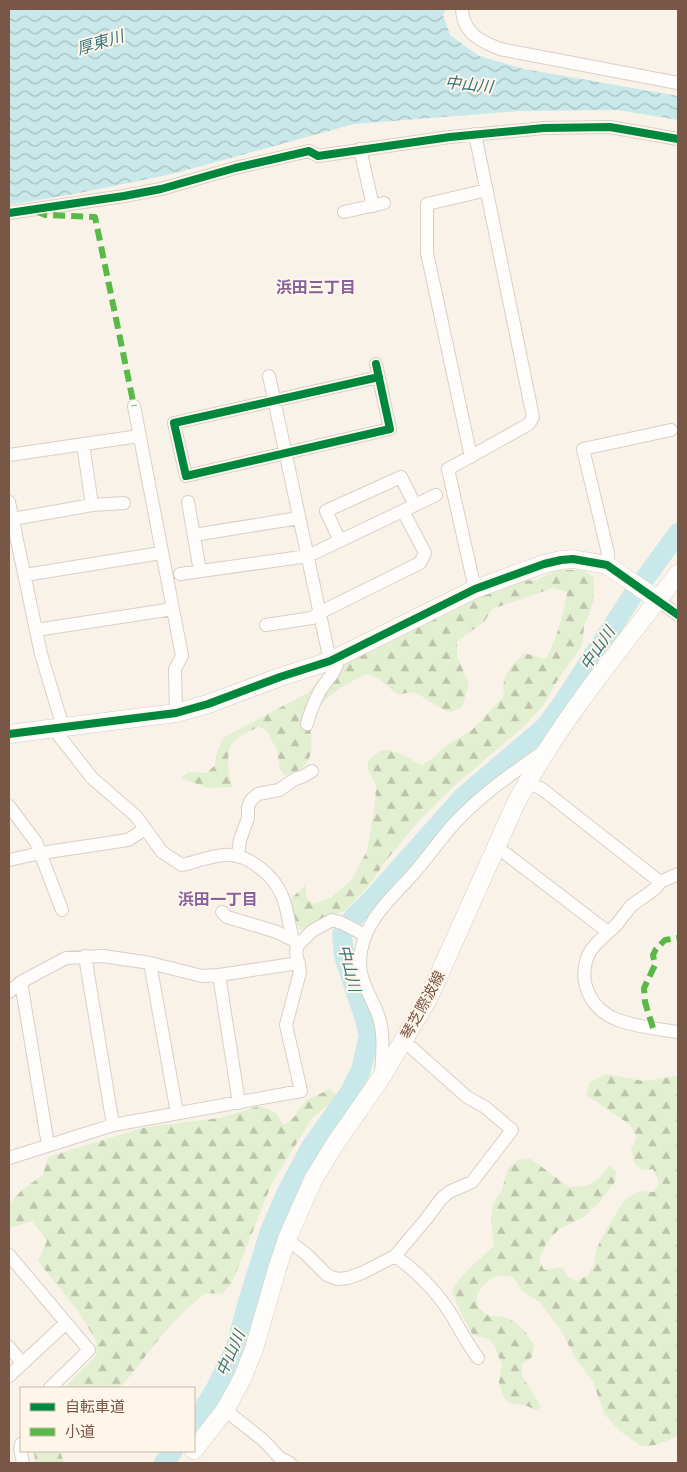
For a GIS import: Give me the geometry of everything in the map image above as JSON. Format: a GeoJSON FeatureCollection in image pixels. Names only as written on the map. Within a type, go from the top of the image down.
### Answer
{"type":"FeatureCollection","features":[{"type":"Feature","properties":{"kind":"main road"},"geometry":{"type":"LineString","coordinates":[[9,734],[176,713],[208,704],[334,659],[475,589],[544,564],[561,560],[573,559],[606,565],[646,591]]}},
{"type":"Feature","properties":{"kind":"main road","name":"琴芝際波線"},"geometry":{"type":"LineString","coordinates":[[195,1449],[225,1410],[242,1379],[254,1349],[276,1269],[313,1180],[335,1144],[381,1078],[429,997],[528,782],[646,591],[678,574]]}},
{"type":"Feature","properties":{"kind":"main road","name":"琴芝際波線"},"geometry":{"type":"LineString","coordinates":[[183,1463],[192,1452]]}},
{"type":"Feature","properties":{"kind":"street"},"geometry":{"type":"LineString","coordinates":[[462,9],[462,19],[470,32],[483,42],[500,49],[678,83]]}},
{"type":"Feature","properties":{"kind":"street"},"geometry":{"type":"LineString","coordinates":[[9,213],[152,190],[309,151],[318,156],[475,134],[544,128],[610,127],[678,138]]}},
{"type":"Feature","properties":{"kind":"street"},"geometry":{"type":"LineString","coordinates":[[475,134],[533,417],[528,424],[448,470],[475,589]]}},
{"type":"Feature","properties":{"kind":"street"},"geometry":{"type":"LineString","coordinates":[[344,212],[378,204],[360,149]]}},
{"type":"Feature","properties":{"kind":"street"},"geometry":{"type":"LineString","coordinates":[[471,457],[427,253],[427,204],[487,190]]}},
{"type":"Feature","properties":{"kind":"street"},"geometry":{"type":"LineString","coordinates":[[376,364],[379,377],[390,429],[186,476],[174,424],[379,377]]}},
{"type":"Feature","properties":{"kind":"street"},"geometry":{"type":"LineString","coordinates":[[270,376],[320,613],[336,671],[312,706],[306,724]]}},
{"type":"Feature","properties":{"kind":"street"},"geometry":{"type":"LineString","coordinates":[[134,406],[182,656],[175,669],[176,713]]}},
{"type":"Feature","properties":{"kind":"street"},"geometry":{"type":"LineString","coordinates":[[606,565],[608,553],[584,449],[671,430]]}},
{"type":"Feature","properties":{"kind":"street"},"geometry":{"type":"LineString","coordinates":[[9,455],[139,436]]}},
{"type":"Feature","properties":{"kind":"street"},"geometry":{"type":"LineString","coordinates":[[82,444],[92,505]]}},
{"type":"Feature","properties":{"kind":"street"},"geometry":{"type":"LineString","coordinates":[[340,541],[326,511],[401,477],[415,505]]}},
{"type":"Feature","properties":{"kind":"street"},"geometry":{"type":"LineString","coordinates":[[180,574],[308,556],[436,495]]}},
{"type":"Feature","properties":{"kind":"street"},"geometry":{"type":"LineString","coordinates":[[9,502],[58,728],[92,778],[136,816],[162,852],[182,865],[223,855],[238,855],[254,863],[271,878],[283,896],[295,942],[300,972],[286,1025],[301,1091],[113,1126],[9,1158]]}},
{"type":"Feature","properties":{"kind":"street"},"geometry":{"type":"LineString","coordinates":[[188,502],[200,571]]}},
{"type":"Feature","properties":{"kind":"street"},"geometry":{"type":"LineString","coordinates":[[13,519],[92,505],[124,503]]}},
{"type":"Feature","properties":{"kind":"street"},"geometry":{"type":"LineString","coordinates":[[266,624],[312,618],[420,564],[425,553],[403,511]]}},
{"type":"Feature","properties":{"kind":"street"},"geometry":{"type":"LineString","coordinates":[[194,535],[300,518]]}},
{"type":"Feature","properties":{"kind":"street"},"geometry":{"type":"LineString","coordinates":[[25,575],[161,554]]}},
{"type":"Feature","properties":{"kind":"street"},"geometry":{"type":"LineString","coordinates":[[646,591],[678,615]]}},
{"type":"Feature","properties":{"kind":"street"},"geometry":{"type":"LineString","coordinates":[[36,630],[173,608]]}},
{"type":"Feature","properties":{"kind":"street"},"geometry":{"type":"LineString","coordinates":[[381,1078],[382,1030],[378,1015],[363,980],[360,964],[360,933],[427,858],[452,826],[490,790],[547,750]]}},
{"type":"Feature","properties":{"kind":"street"},"geometry":{"type":"LineString","coordinates":[[238,855],[240,840],[248,818],[248,807],[251,800],[258,794],[279,790],[295,779],[312,771]]}},
{"type":"Feature","properties":{"kind":"street"},"geometry":{"type":"LineString","coordinates":[[528,782],[542,789],[660,882]]}},
{"type":"Feature","properties":{"kind":"street"},"geometry":{"type":"LineString","coordinates":[[9,806],[36,842],[62,910]]}},
{"type":"Feature","properties":{"kind":"street"},"geometry":{"type":"LineString","coordinates":[[9,860],[41,853],[128,840],[145,829]]}},
{"type":"Feature","properties":{"kind":"street"},"geometry":{"type":"LineString","coordinates":[[497,847],[608,932]]}},
{"type":"Feature","properties":{"kind":"street"},"geometry":{"type":"LineString","coordinates":[[677,876],[660,882],[659,886],[640,898],[593,947],[587,958],[585,983],[589,996],[606,1015],[617,1020],[678,1032]]}},
{"type":"Feature","properties":{"kind":"street"},"geometry":{"type":"LineString","coordinates":[[222,912],[227,917],[277,932],[295,942]]}},
{"type":"Feature","properties":{"kind":"street"},"geometry":{"type":"LineString","coordinates":[[295,942],[322,924],[332,920],[360,933]]}},
{"type":"Feature","properties":{"kind":"street"},"geometry":{"type":"LineString","coordinates":[[9,992],[21,982],[66,958],[85,956],[103,956],[150,963],[202,976],[298,963]]}},
{"type":"Feature","properties":{"kind":"street"},"geometry":{"type":"LineString","coordinates":[[85,956],[113,1126]]}},
{"type":"Feature","properties":{"kind":"street"},"geometry":{"type":"LineString","coordinates":[[150,963],[176,1113]]}},
{"type":"Feature","properties":{"kind":"street"},"geometry":{"type":"LineString","coordinates":[[219,975],[239,1103]]}},
{"type":"Feature","properties":{"kind":"street"},"geometry":{"type":"LineString","coordinates":[[21,982],[48,1145]]}},
{"type":"Feature","properties":{"kind":"street"},"geometry":{"type":"LineString","coordinates":[[287,1239],[308,1255],[327,1275],[337,1279],[348,1278],[362,1273],[394,1256],[441,1199],[449,1192],[472,1182],[512,1130],[485,1107],[467,1097],[404,1041]]}},
{"type":"Feature","properties":{"kind":"street"},"geometry":{"type":"LineString","coordinates":[[9,1255],[88,1350],[51,1387]]}},
{"type":"Feature","properties":{"kind":"street"},"geometry":{"type":"LineString","coordinates":[[394,1256],[410,1267],[446,1308],[478,1358]]}},
{"type":"Feature","properties":{"kind":"street"},"geometry":{"type":"LineString","coordinates":[[9,1376],[66,1323]]}},
{"type":"Feature","properties":{"kind":"street"},"geometry":{"type":"LineString","coordinates":[[9,1347],[22,1363]]}},
{"type":"Feature","properties":{"kind":"street"},"geometry":{"type":"LineString","coordinates":[[225,1410],[263,1440],[280,1458],[290,1463]]}},
{"type":"Feature","properties":{"kind":"green space"},"geometry":{"type":"Polygon","coordinates":[[[556,570],[584,570],[594,578],[594,600],[584,627],[582,645],[557,681],[543,706],[522,728],[455,785],[418,822],[388,858],[369,885],[345,911],[325,917],[301,930],[294,921],[290,900],[305,885],[307,899],[314,904],[331,898],[352,879],[367,851],[375,805],[376,785],[368,770],[368,761],[381,751],[390,750],[422,765],[432,759],[446,746],[473,729],[504,696],[505,677],[524,653],[546,659],[559,627],[567,592],[553,588],[492,609],[484,622],[457,641],[457,656],[469,684],[462,707],[450,713],[416,693],[409,692],[398,695],[379,679],[367,674],[338,689],[315,713],[311,726],[311,751],[304,767],[299,770],[285,776],[280,769],[277,750],[266,730],[258,727],[239,737],[231,746],[228,763],[232,787],[208,788],[181,778],[189,772],[207,773],[215,765],[216,755],[223,738],[309,692],[326,671],[339,672],[351,656],[473,596],[519,581],[536,580],[556,570]]]}},
{"type":"Feature","properties":{"kind":"green space"},"geometry":{"type":"Polygon","coordinates":[[[606,1074],[643,1081],[678,1076],[678,1435],[655,1445],[641,1446],[620,1431],[605,1415],[593,1382],[575,1358],[563,1334],[540,1302],[522,1291],[513,1277],[501,1276],[488,1281],[477,1294],[478,1307],[489,1316],[506,1318],[515,1322],[523,1329],[534,1345],[532,1357],[522,1364],[522,1376],[541,1406],[537,1410],[524,1405],[511,1404],[503,1396],[499,1382],[502,1365],[494,1345],[488,1339],[473,1335],[461,1314],[452,1291],[466,1272],[494,1245],[491,1218],[493,1203],[501,1192],[508,1169],[518,1160],[531,1159],[569,1187],[587,1186],[601,1177],[609,1166],[616,1171],[615,1182],[597,1205],[582,1218],[559,1229],[546,1244],[539,1259],[544,1270],[562,1267],[567,1276],[576,1281],[588,1275],[594,1265],[596,1250],[624,1201],[639,1191],[654,1192],[659,1182],[653,1169],[642,1170],[635,1164],[631,1149],[637,1137],[629,1124],[586,1095],[590,1082],[606,1074]]]}},
{"type":"Feature","properties":{"kind":"green space"},"geometry":{"type":"Polygon","coordinates":[[[329,1089],[336,1094],[334,1100],[312,1118],[272,1183],[232,1283],[222,1294],[206,1293],[191,1306],[170,1326],[119,1387],[65,1387],[96,1356],[97,1342],[78,1311],[38,1261],[47,1241],[32,1221],[9,1228],[9,1204],[22,1190],[43,1175],[48,1157],[146,1127],[220,1118],[259,1106],[275,1112],[284,1125],[292,1119],[310,1098],[329,1089]]]}},
{"type":"Feature","properties":{"kind":"green space"},"geometry":{"type":"Polygon","coordinates":[[[34,1452],[60,1452],[64,1463],[35,1463],[34,1452]]]}},
{"type":"Feature","properties":{"kind":"water","name":"厚東川"},"geometry":{"type":"Polygon","coordinates":[[[9,9],[446,9],[443,15],[450,35],[479,56],[524,69],[678,96],[678,120],[618,110],[519,111],[354,124],[172,174],[9,205],[9,9]]]}},
{"type":"Feature","properties":{"kind":"waterway","name":"中山川"},"geometry":{"type":"LineString","coordinates":[[195,1423],[216,1388],[235,1350],[270,1231],[287,1192],[311,1147],[350,1092],[361,1070],[369,1036],[344,956],[342,934],[353,918],[464,796],[546,726],[633,595],[678,533]]}},
{"type":"Feature","properties":{"kind":"waterway","name":"中山川"},"geometry":{"type":"LineString","coordinates":[[164,1463],[172,1452]]}},
{"type":"Feature","properties":{"kind":"marked path"},"geometry":{"type":"LineString","coordinates":[[36,211],[45,215],[95,217],[134,406]]}},
{"type":"Feature","properties":{"kind":"marked path"},"geometry":{"type":"LineString","coordinates":[[653,1028],[645,1002],[644,988],[655,965],[653,955],[665,940],[678,938]]}},
{"type":"Feature","properties":{"kind":"cycle path"},"geometry":{"type":"LineString","coordinates":[[9,213],[161,189],[235,168],[309,151],[318,156],[450,137],[544,128],[610,127],[678,139]]}},
{"type":"Feature","properties":{"kind":"cycle path"},"geometry":{"type":"LineString","coordinates":[[376,364],[390,429],[186,476],[174,423],[379,377]]}},
{"type":"Feature","properties":{"kind":"cycle path"},"geometry":{"type":"LineString","coordinates":[[9,734],[176,713],[208,704],[280,677],[330,661],[475,589],[544,564],[561,560],[573,559],[607,565],[678,615]]}},
{"type":"Feature","properties":{"kind":"district","name":"浜田三丁目"},"geometry":{"type":"Point","coordinates":[316,287]}},
{"type":"Feature","properties":{"kind":"district","name":"浜田一丁目"},"geometry":{"type":"Point","coordinates":[218,899]}}]}
